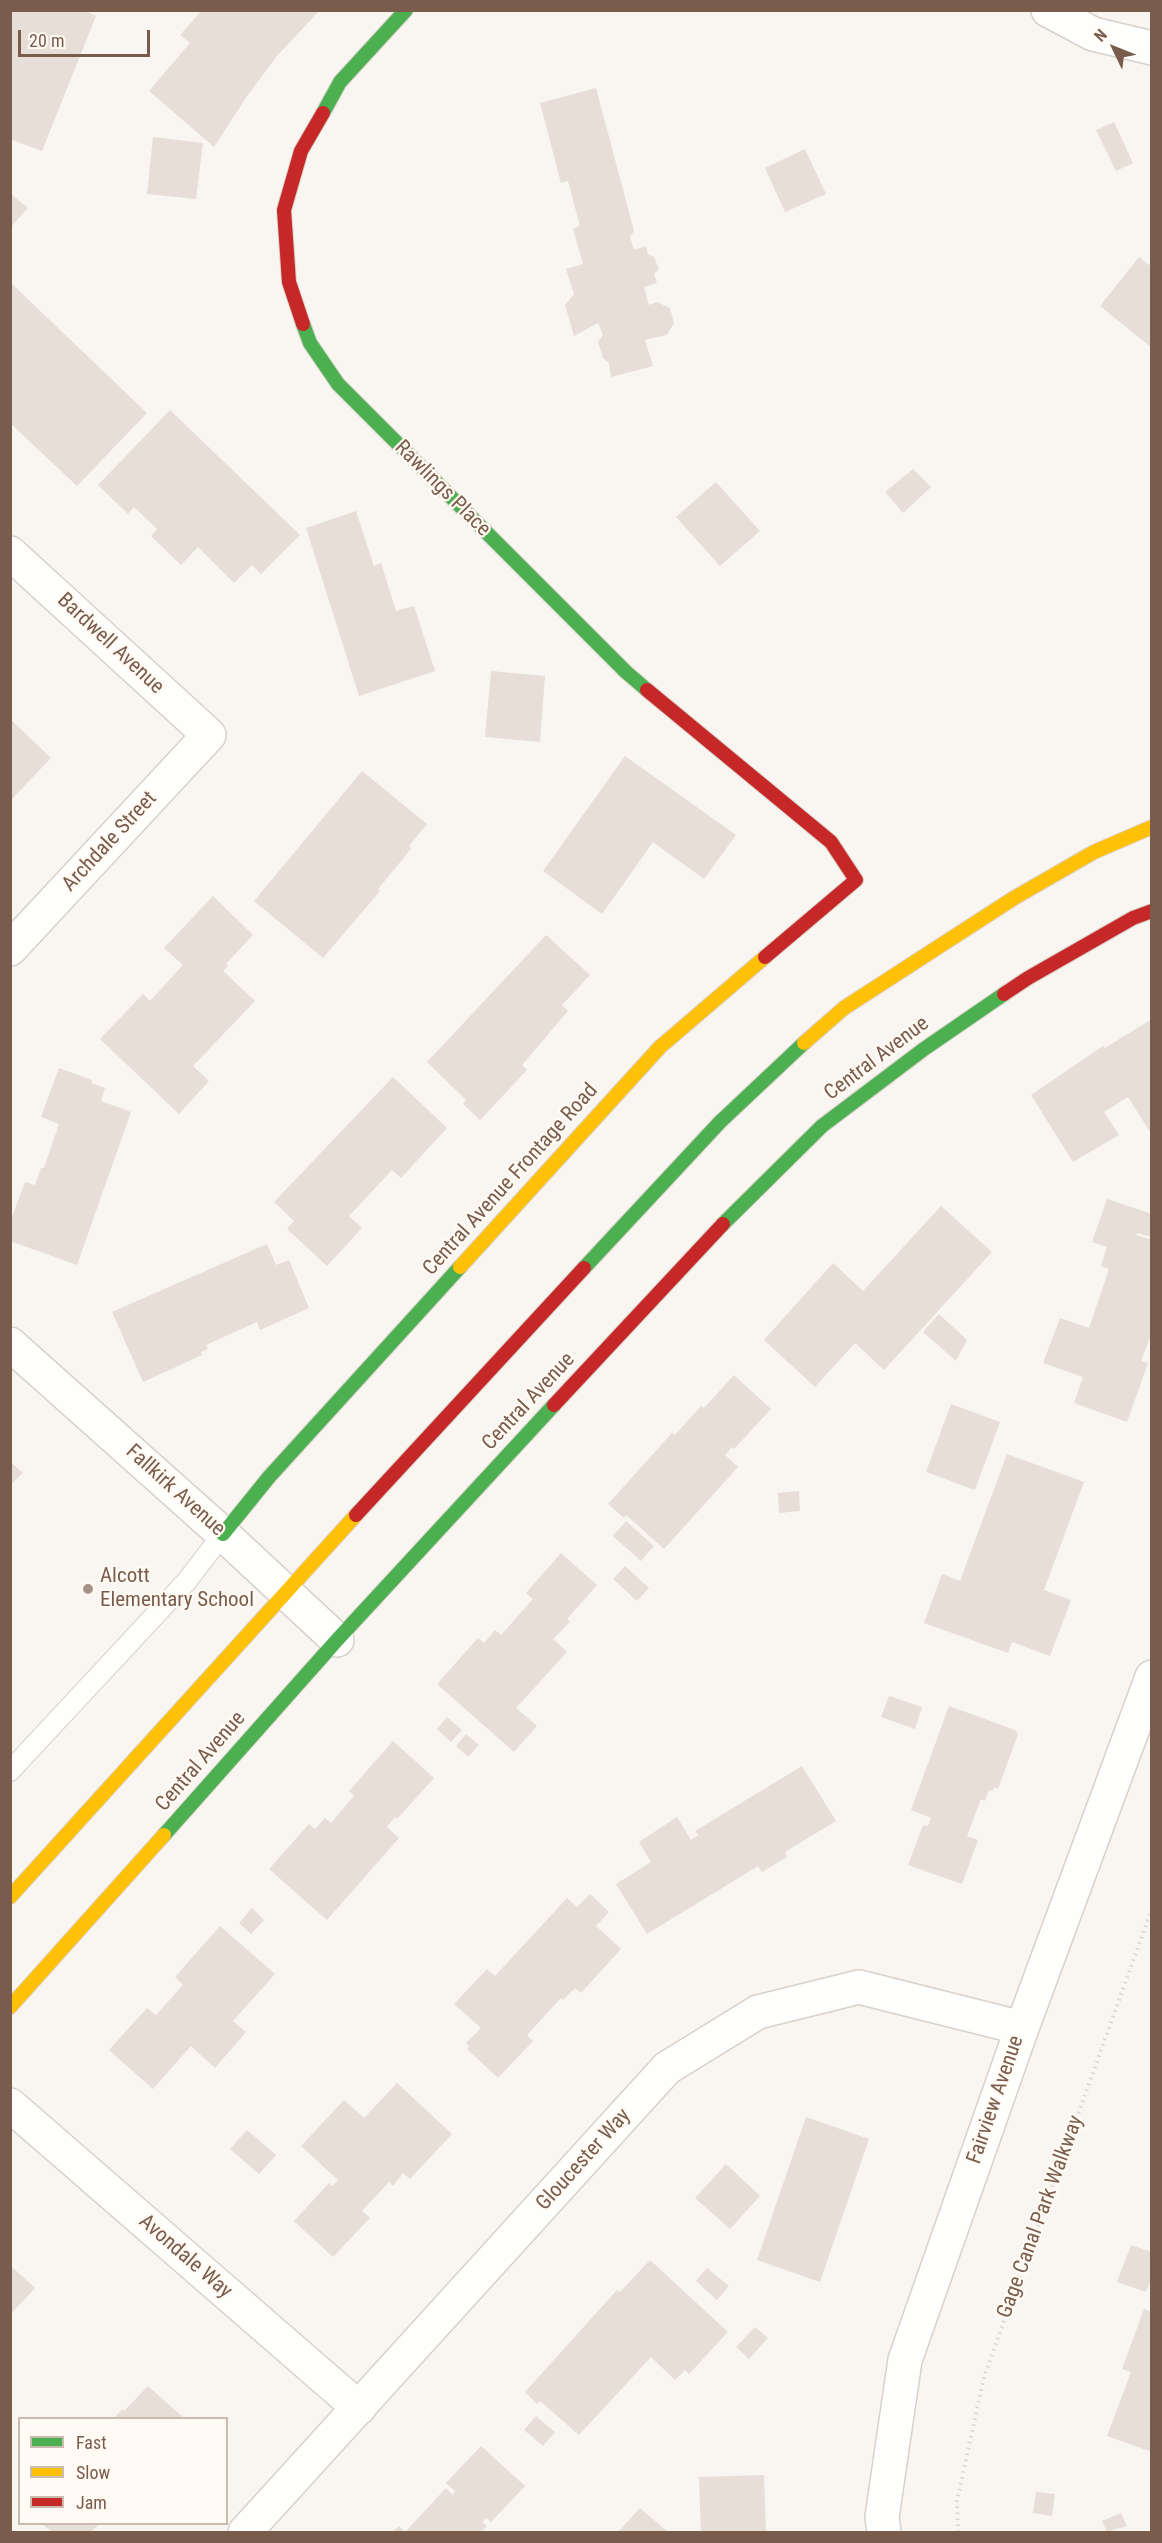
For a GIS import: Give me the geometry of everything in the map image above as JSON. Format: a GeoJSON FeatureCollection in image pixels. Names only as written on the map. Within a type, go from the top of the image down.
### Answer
{"type":"FeatureCollection","features":[{"type":"Feature","properties":{"kind":"main road","name":"Rawlings Place"},"geometry":{"type":"LineString","coordinates":[[406,10],[340,82],[301,151],[285,210],[289,282],[310,343],[338,384],[626,672],[831,842],[856,880]]}},
{"type":"Feature","properties":{"kind":"main road"},"geometry":{"type":"LineString","coordinates":[[10,1898],[285,1591],[720,1122],[788,1057],[844,1008],[1004,904],[1094,852],[1152,827]]}},
{"type":"Feature","properties":{"kind":"main road","name":"Central Avenue Frontage Road"},"geometry":{"type":"LineString","coordinates":[[223,1534],[269,1477],[660,1047],[856,880]]}},
{"type":"Feature","properties":{"kind":"main road","name":"Central Avenue"},"geometry":{"type":"LineString","coordinates":[[10,2007],[337,1640],[710,1237],[822,1126],[924,1049],[1028,978],[1133,918],[1152,911]]}},
{"type":"Feature","properties":{"kind":"street"},"geometry":{"type":"LineString","coordinates":[[1048,10],[1093,34],[1152,48]]}},
{"type":"Feature","properties":{"kind":"street","name":"Bardwell Avenue"},"geometry":{"type":"LineString","coordinates":[[10,553],[209,735]]}},
{"type":"Feature","properties":{"kind":"street","name":"Archdale Street"},"geometry":{"type":"LineString","coordinates":[[10,949],[209,735]]}},
{"type":"Feature","properties":{"kind":"street","name":"Fallkirk Avenue"},"geometry":{"type":"LineString","coordinates":[[10,1344],[223,1534],[337,1640]]}},
{"type":"Feature","properties":{"kind":"street","name":"Fairview Avenue"},"geometry":{"type":"LineString","coordinates":[[884,2532],[882,2517],[905,2360],[1022,2028],[1152,1677]]}},
{"type":"Feature","properties":{"kind":"street","name":"Gloucester Way"},"geometry":{"type":"LineString","coordinates":[[245,2532],[667,2068],[758,2012],[858,1987],[1022,2028]]}},
{"type":"Feature","properties":{"kind":"street","name":"Avondale Way"},"geometry":{"type":"LineString","coordinates":[[10,2105],[359,2408]]}},
{"type":"Feature","properties":{"kind":"lane"},"geometry":{"type":"LineString","coordinates":[[10,1771],[186,1582],[223,1534]]}},
{"type":"Feature","properties":{"kind":"path","name":"Gage Canal Park Walkway"},"geometry":{"type":"LineString","coordinates":[[958,2532],[957,2501],[984,2378],[1152,1908]]}},
{"type":"Feature","properties":{"kind":"building"},"geometry":{"type":"Polygon","coordinates":[[[10,10],[84,10],[96,16],[42,151],[10,139],[10,10]]]}},
{"type":"Feature","properties":{"kind":"building"},"geometry":{"type":"Polygon","coordinates":[[[202,10],[320,10],[276,57],[214,147],[149,91],[190,43],[180,35],[202,10]]]}},
{"type":"Feature","properties":{"kind":"building"},"geometry":{"type":"Polygon","coordinates":[[[596,88],[634,231],[630,237],[634,250],[646,246],[648,254],[654,257],[659,269],[654,274],[657,283],[644,287],[649,305],[657,302],[670,308],[674,323],[667,335],[645,340],[653,366],[611,377],[609,363],[603,358],[598,342],[603,335],[598,323],[574,336],[565,305],[574,294],[566,269],[583,264],[573,229],[580,226],[568,181],[561,183],[540,103],[596,88]]]}},
{"type":"Feature","properties":{"kind":"building"},"geometry":{"type":"Polygon","coordinates":[[[1114,122],[1133,163],[1116,171],[1096,130],[1114,122]]]}},
{"type":"Feature","properties":{"kind":"building"},"geometry":{"type":"Polygon","coordinates":[[[153,137],[203,143],[196,199],[147,194],[153,137]]]}},
{"type":"Feature","properties":{"kind":"building"},"geometry":{"type":"Polygon","coordinates":[[[805,149],[826,194],[785,212],[765,168],[805,149]]]}},
{"type":"Feature","properties":{"kind":"building"},"geometry":{"type":"Polygon","coordinates":[[[10,193],[28,208],[10,228],[10,193]]]}},
{"type":"Feature","properties":{"kind":"building"},"geometry":{"type":"Polygon","coordinates":[[[1139,257],[1152,267],[1152,348],[1100,306],[1139,257]]]}},
{"type":"Feature","properties":{"kind":"building"},"geometry":{"type":"Polygon","coordinates":[[[12,284],[147,413],[77,486],[10,423],[12,284]]]}},
{"type":"Feature","properties":{"kind":"building"},"geometry":{"type":"Polygon","coordinates":[[[170,410],[300,535],[261,574],[252,565],[234,583],[198,547],[181,565],[151,536],[157,529],[134,507],[128,514],[98,485],[170,410]]]}},
{"type":"Feature","properties":{"kind":"building"},"geometry":{"type":"Polygon","coordinates":[[[913,469],[931,487],[903,513],[885,492],[913,469]]]}},
{"type":"Feature","properties":{"kind":"building"},"geometry":{"type":"Polygon","coordinates":[[[716,482],[760,531],[720,566],[676,517],[716,482]]]}},
{"type":"Feature","properties":{"kind":"building"},"geometry":{"type":"Polygon","coordinates":[[[356,511],[374,566],[381,563],[396,611],[414,606],[435,671],[359,696],[306,528],[356,511]]]}},
{"type":"Feature","properties":{"kind":"building"},"geometry":{"type":"Polygon","coordinates":[[[491,671],[545,676],[540,742],[485,737],[491,671]]]}},
{"type":"Feature","properties":{"kind":"building"},"geometry":{"type":"Polygon","coordinates":[[[10,719],[51,758],[10,801],[10,719]]]}},
{"type":"Feature","properties":{"kind":"building"},"geometry":{"type":"Polygon","coordinates":[[[625,756],[736,835],[704,879],[653,842],[602,914],[543,871],[625,756]]]}},
{"type":"Feature","properties":{"kind":"building"},"geometry":{"type":"Polygon","coordinates":[[[362,771],[427,824],[409,846],[411,849],[378,889],[380,891],[323,958],[254,901],[362,771]]]}},
{"type":"Feature","properties":{"kind":"building"},"geometry":{"type":"Polygon","coordinates":[[[213,896],[253,935],[226,964],[228,966],[223,971],[255,1001],[193,1066],[209,1081],[179,1114],[100,1039],[143,994],[150,1001],[183,965],[164,948],[213,896]]]}},
{"type":"Feature","properties":{"kind":"building"},"geometry":{"type":"Polygon","coordinates":[[[546,935],[590,975],[562,1005],[568,1011],[522,1065],[527,1070],[480,1120],[463,1104],[466,1100],[427,1062],[546,935]]]}},
{"type":"Feature","properties":{"kind":"building"},"geometry":{"type":"Polygon","coordinates":[[[1152,1019],[1152,1135],[1128,1097],[1104,1112],[1119,1135],[1073,1162],[1031,1095],[1103,1046],[1105,1048],[1152,1019]]]}},
{"type":"Feature","properties":{"kind":"building"},"geometry":{"type":"Polygon","coordinates":[[[59,1068],[92,1080],[91,1083],[105,1088],[101,1101],[131,1112],[77,1265],[10,1241],[10,1222],[25,1182],[35,1185],[41,1168],[44,1168],[59,1124],[41,1117],[59,1068]]]}},
{"type":"Feature","properties":{"kind":"building"},"geometry":{"type":"Polygon","coordinates":[[[393,1077],[447,1128],[401,1178],[392,1170],[349,1216],[362,1228],[327,1266],[287,1229],[294,1221],[274,1202],[393,1077]]]}},
{"type":"Feature","properties":{"kind":"building"},"geometry":{"type":"Polygon","coordinates":[[[1107,1199],[1152,1214],[1152,1237],[1137,1233],[1136,1235],[1152,1240],[1152,1333],[1141,1361],[1148,1363],[1127,1422],[1074,1403],[1083,1377],[1043,1363],[1060,1318],[1089,1328],[1109,1269],[1101,1266],[1107,1247],[1092,1242],[1107,1199]]]}},
{"type":"Feature","properties":{"kind":"building"},"geometry":{"type":"Polygon","coordinates":[[[941,1206],[992,1252],[884,1370],[855,1343],[815,1387],[764,1340],[833,1263],[863,1291],[941,1206]]]}},
{"type":"Feature","properties":{"kind":"building"},"geometry":{"type":"Polygon","coordinates":[[[267,1244],[276,1265],[289,1260],[309,1308],[260,1330],[257,1322],[206,1345],[208,1349],[201,1352],[202,1355],[143,1382],[112,1312],[267,1244]]]}},
{"type":"Feature","properties":{"kind":"building"},"geometry":{"type":"Polygon","coordinates":[[[939,1314],[967,1340],[956,1361],[923,1332],[939,1314]]]}},
{"type":"Feature","properties":{"kind":"building"},"geometry":{"type":"Polygon","coordinates":[[[734,1375],[771,1409],[734,1449],[732,1447],[725,1455],[738,1467],[664,1549],[626,1515],[624,1518],[608,1504],[672,1433],[675,1435],[701,1406],[704,1408],[734,1375]]]}},
{"type":"Feature","properties":{"kind":"building"},"geometry":{"type":"Polygon","coordinates":[[[951,1404],[1000,1422],[975,1490],[926,1472],[951,1404]]]}},
{"type":"Feature","properties":{"kind":"building"},"geometry":{"type":"Polygon","coordinates":[[[1007,1454],[1084,1482],[1044,1590],[1071,1600],[1050,1656],[1012,1642],[1008,1653],[924,1623],[942,1574],[960,1581],[1007,1454]]]}},
{"type":"Feature","properties":{"kind":"building"},"geometry":{"type":"Polygon","coordinates":[[[10,1461],[23,1473],[10,1485],[10,1461]]]}},
{"type":"Feature","properties":{"kind":"building"},"geometry":{"type":"Polygon","coordinates":[[[799,1491],[800,1511],[779,1513],[778,1493],[799,1491]]]}},
{"type":"Feature","properties":{"kind":"building"},"geometry":{"type":"Polygon","coordinates":[[[626,1521],[654,1546],[641,1561],[613,1536],[626,1521]]]}},
{"type":"Feature","properties":{"kind":"building"},"geometry":{"type":"Polygon","coordinates":[[[561,1553],[597,1585],[567,1619],[570,1622],[553,1639],[567,1652],[516,1708],[537,1726],[514,1752],[437,1684],[478,1638],[484,1643],[495,1630],[501,1635],[533,1599],[526,1593],[561,1553]]]}},
{"type":"Feature","properties":{"kind":"building"},"geometry":{"type":"Polygon","coordinates":[[[625,1566],[649,1588],[637,1601],[613,1579],[625,1566]]]}},
{"type":"Feature","properties":{"kind":"building"},"geometry":{"type":"Polygon","coordinates":[[[889,1696],[922,1707],[915,1729],[881,1717],[889,1696]]]}},
{"type":"Feature","properties":{"kind":"building"},"geometry":{"type":"Polygon","coordinates":[[[949,1706],[1015,1730],[1018,1734],[998,1789],[994,1787],[993,1791],[989,1790],[985,1801],[981,1799],[967,1836],[978,1840],[962,1884],[908,1865],[923,1825],[928,1826],[931,1818],[911,1810],[949,1706]]]}},
{"type":"Feature","properties":{"kind":"building"},"geometry":{"type":"Polygon","coordinates":[[[447,1717],[462,1730],[451,1742],[437,1729],[447,1717]]]}},
{"type":"Feature","properties":{"kind":"building"},"geometry":{"type":"Polygon","coordinates":[[[466,1734],[479,1745],[468,1757],[456,1746],[466,1734]]]}},
{"type":"Feature","properties":{"kind":"building"},"geometry":{"type":"Polygon","coordinates":[[[393,1741],[434,1778],[387,1827],[399,1838],[327,1920],[269,1869],[309,1824],[315,1829],[325,1818],[331,1823],[354,1796],[349,1791],[393,1741]]]}},
{"type":"Feature","properties":{"kind":"building"},"geometry":{"type":"Polygon","coordinates":[[[802,1766],[836,1821],[785,1852],[787,1857],[762,1872],[758,1866],[647,1934],[616,1884],[651,1862],[639,1842],[677,1817],[691,1840],[698,1835],[695,1831],[802,1766]]]}},
{"type":"Feature","properties":{"kind":"building"},"geometry":{"type":"Polygon","coordinates":[[[590,1894],[609,1912],[596,1926],[621,1949],[581,1993],[575,1988],[563,2000],[561,1998],[527,2035],[533,2041],[498,2078],[467,2049],[469,2046],[466,2043],[481,2028],[454,2004],[487,1969],[495,1976],[567,1898],[577,1907],[590,1894]]]}},
{"type":"Feature","properties":{"kind":"building"},"geometry":{"type":"Polygon","coordinates":[[[252,1908],[264,1920],[251,1934],[239,1923],[252,1908]]]}},
{"type":"Feature","properties":{"kind":"building"},"geometry":{"type":"Polygon","coordinates":[[[220,1926],[275,1974],[233,2021],[246,2032],[215,2068],[191,2046],[153,2089],[109,2050],[147,2008],[156,2015],[183,1985],[175,1977],[220,1926]]]}},
{"type":"Feature","properties":{"kind":"building"},"geometry":{"type":"Polygon","coordinates":[[[397,2083],[452,2134],[410,2179],[403,2173],[393,2186],[389,2182],[362,2211],[370,2218],[333,2257],[294,2221],[329,2183],[332,2186],[338,2180],[301,2146],[344,2100],[364,2118],[397,2083]]]}},
{"type":"Feature","properties":{"kind":"building"},"geometry":{"type":"Polygon","coordinates":[[[806,2117],[869,2139],[820,2282],[757,2260],[806,2117]]]}},
{"type":"Feature","properties":{"kind":"building"},"geometry":{"type":"Polygon","coordinates":[[[247,2130],[276,2155],[259,2174],[230,2149],[247,2130]]]}},
{"type":"Feature","properties":{"kind":"building"},"geometry":{"type":"Polygon","coordinates":[[[726,2164],[760,2196],[730,2229],[695,2198],[726,2164]]]}},
{"type":"Feature","properties":{"kind":"building"},"geometry":{"type":"Polygon","coordinates":[[[1131,2245],[1152,2252],[1152,2278],[1146,2292],[1117,2282],[1131,2245]]]}},
{"type":"Feature","properties":{"kind":"building"},"geometry":{"type":"Polygon","coordinates":[[[650,2260],[728,2332],[689,2374],[685,2370],[675,2380],[651,2357],[579,2435],[540,2401],[537,2404],[525,2392],[617,2290],[620,2292],[650,2260]]]}},
{"type":"Feature","properties":{"kind":"building"},"geometry":{"type":"Polygon","coordinates":[[[10,2265],[35,2288],[10,2315],[10,2265]]]}},
{"type":"Feature","properties":{"kind":"building"},"geometry":{"type":"Polygon","coordinates":[[[707,2268],[729,2286],[717,2300],[696,2281],[707,2268]]]}},
{"type":"Feature","properties":{"kind":"building"},"geometry":{"type":"Polygon","coordinates":[[[1144,2309],[1152,2312],[1152,2452],[1107,2436],[1131,2372],[1122,2369],[1144,2309]]]}},
{"type":"Feature","properties":{"kind":"building"},"geometry":{"type":"Polygon","coordinates":[[[755,2327],[768,2338],[749,2359],[736,2347],[755,2327]]]}},
{"type":"Feature","properties":{"kind":"building"},"geometry":{"type":"Polygon","coordinates":[[[148,2386],[183,2417],[115,2417],[122,2409],[124,2411],[148,2386]]]}},
{"type":"Feature","properties":{"kind":"building"},"geometry":{"type":"Polygon","coordinates":[[[536,2416],[555,2432],[543,2446],[524,2430],[536,2416]]]}},
{"type":"Feature","properties":{"kind":"building"},"geometry":{"type":"Polygon","coordinates":[[[481,2446],[525,2486],[491,2522],[486,2518],[482,2522],[487,2526],[481,2532],[405,2532],[446,2488],[453,2495],[455,2491],[446,2483],[481,2446]]]}},
{"type":"Feature","properties":{"kind":"building"},"geometry":{"type":"Polygon","coordinates":[[[764,2475],[766,2532],[701,2532],[699,2477],[764,2475]]]}},
{"type":"Feature","properties":{"kind":"building"},"geometry":{"type":"Polygon","coordinates":[[[1036,2492],[1055,2494],[1052,2516],[1033,2513],[1036,2492]]]}},
{"type":"Feature","properties":{"kind":"building"},"geometry":{"type":"Polygon","coordinates":[[[640,2508],[668,2532],[618,2532],[640,2508]]]}},
{"type":"Feature","properties":{"kind":"building"},"geometry":{"type":"Polygon","coordinates":[[[1121,2513],[1127,2526],[1107,2532],[1102,2521],[1121,2513]]]}},
{"type":"Feature","properties":{"kind":"building"},"geometry":{"type":"Polygon","coordinates":[[[43,2525],[98,2525],[91,2532],[52,2532],[43,2525]]]}},
{"type":"Feature","properties":{"kind":"building"},"geometry":{"type":"Polygon","coordinates":[[[399,2526],[405,2532],[393,2532],[399,2526]]]}},
{"type":"Feature","properties":{"kind":"traffic: fast"},"geometry":{"type":"LineString","coordinates":[[323,113],[340,82],[406,10]]}},
{"type":"Feature","properties":{"kind":"traffic: fast"},"geometry":{"type":"LineString","coordinates":[[303,324],[310,343],[338,384],[626,672],[647,690]]}},
{"type":"Feature","properties":{"kind":"traffic: fast"},"geometry":{"type":"LineString","coordinates":[[723,1224],[822,1126],[924,1049],[1004,994]]}},
{"type":"Feature","properties":{"kind":"traffic: fast"},"geometry":{"type":"LineString","coordinates":[[584,1268],[720,1122],[804,1043]]}},
{"type":"Feature","properties":{"kind":"traffic: fast"},"geometry":{"type":"LineString","coordinates":[[223,1534],[269,1477],[460,1267]]}},
{"type":"Feature","properties":{"kind":"traffic: fast"},"geometry":{"type":"LineString","coordinates":[[164,1835],[337,1640],[554,1405]]}},
{"type":"Feature","properties":{"kind":"traffic: slow"},"geometry":{"type":"LineString","coordinates":[[804,1043],[844,1008],[1014,898],[1094,852],[1152,827]]}},
{"type":"Feature","properties":{"kind":"traffic: slow"},"geometry":{"type":"LineString","coordinates":[[460,1267],[660,1047],[765,957]]}},
{"type":"Feature","properties":{"kind":"traffic: slow"},"geometry":{"type":"LineString","coordinates":[[10,1897],[356,1515]]}},
{"type":"Feature","properties":{"kind":"traffic: slow"},"geometry":{"type":"LineString","coordinates":[[10,2007],[164,1835]]}},
{"type":"Feature","properties":{"kind":"traffic: jam"},"geometry":{"type":"LineString","coordinates":[[303,324],[289,282],[284,210],[301,151],[323,113]]}},
{"type":"Feature","properties":{"kind":"traffic: jam"},"geometry":{"type":"LineString","coordinates":[[647,690],[831,842],[856,880],[765,957]]}},
{"type":"Feature","properties":{"kind":"traffic: jam"},"geometry":{"type":"LineString","coordinates":[[1004,994],[1133,918],[1152,911]]}},
{"type":"Feature","properties":{"kind":"traffic: jam"},"geometry":{"type":"LineString","coordinates":[[554,1405],[723,1224]]}},
{"type":"Feature","properties":{"kind":"traffic: jam"},"geometry":{"type":"LineString","coordinates":[[356,1515],[584,1268]]}},
{"type":"Feature","properties":{"kind":"place","name":"Alcott Elementary School"},"geometry":{"type":"Point","coordinates":[88,1589]}}]}
